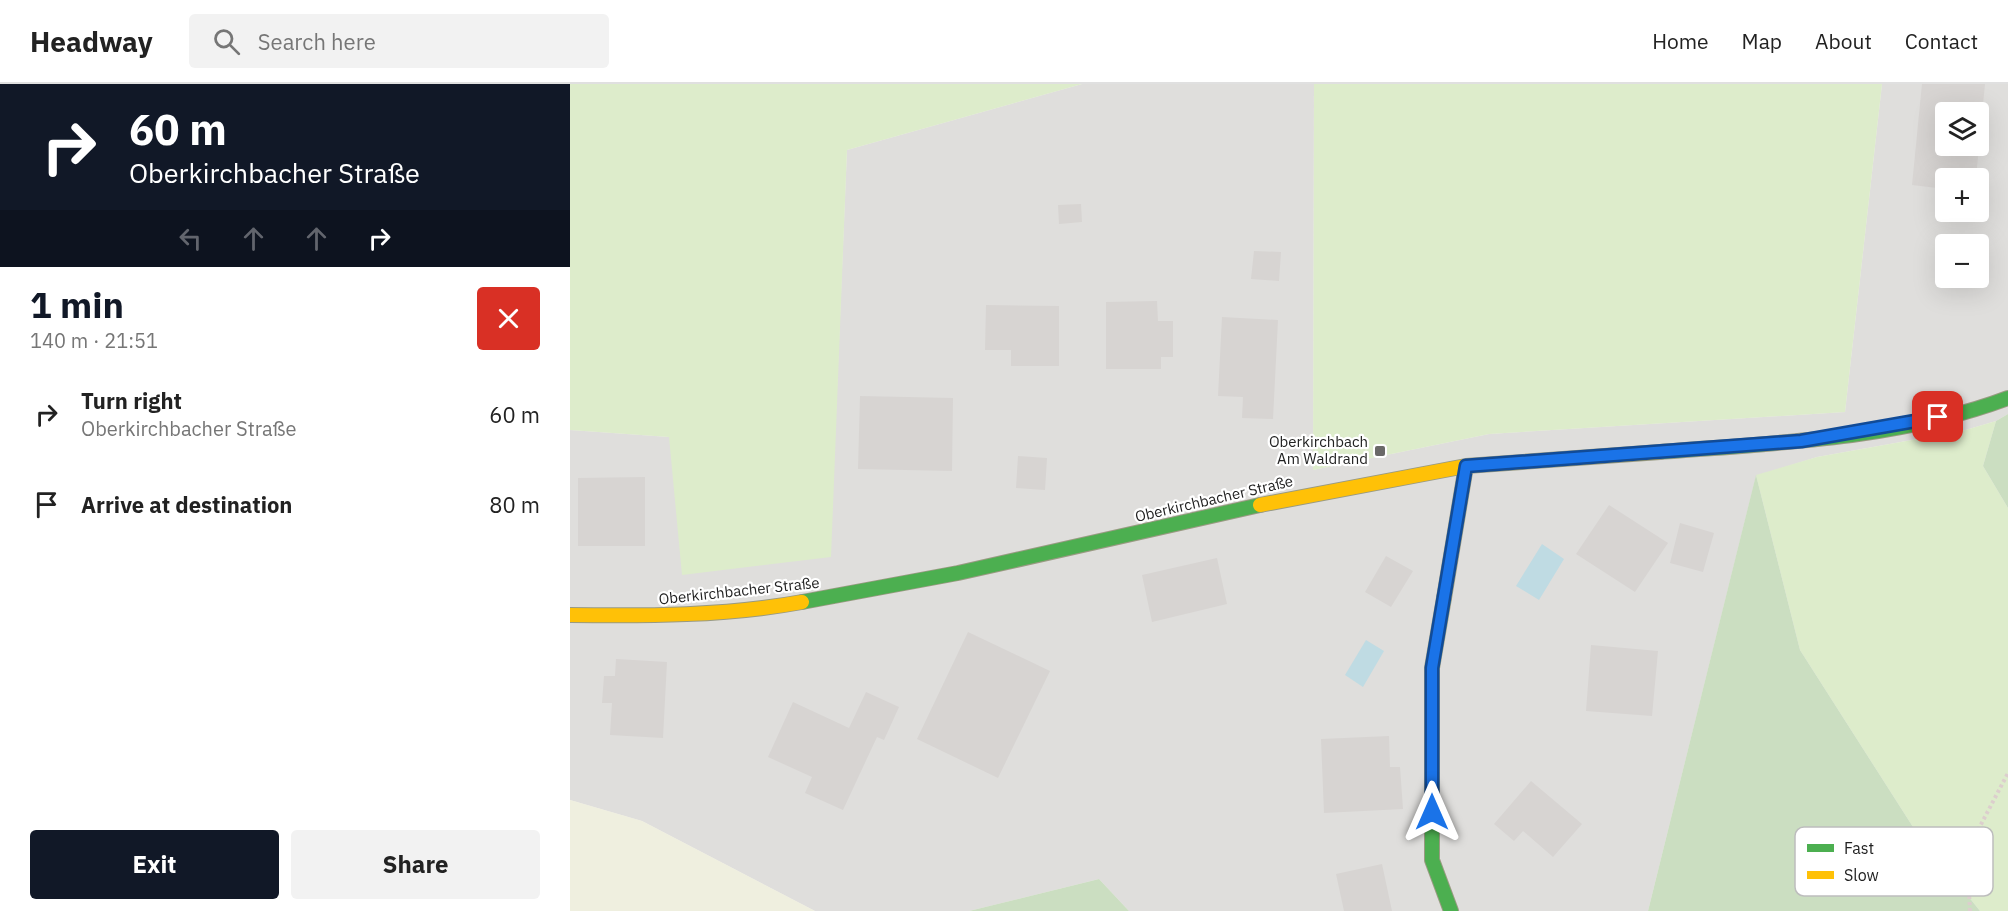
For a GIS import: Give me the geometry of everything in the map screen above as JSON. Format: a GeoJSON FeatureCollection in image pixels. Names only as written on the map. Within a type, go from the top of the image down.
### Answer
{"type":"FeatureCollection","features":[{"type":"Feature","properties":{"kind":"street","name":"Oberkirchbacher Straße"},"geometry":{"type":"LineString","coordinates":[[570,615],[654,616],[775,607],[958,573],[1289,498],[1466,466],[1801,441],[1893,427],[1984,407],[2008,398]]}},
{"type":"Feature","properties":{"kind":"street"},"geometry":{"type":"LineString","coordinates":[[1451,911],[1432,860],[1432,668],[1466,466]]}},
{"type":"Feature","properties":{"kind":"path"},"geometry":{"type":"LineString","coordinates":[[1980,827],[2008,773]]}},
{"type":"Feature","properties":{"kind":"path"},"geometry":{"type":"LineString","coordinates":[[1969,896],[1970,911]]}},
{"type":"Feature","properties":{"kind":"shaded area"},"geometry":{"type":"Polygon","coordinates":[[[1082,84],[1314,84],[1313,470],[1489,434],[1845,412],[1882,84],[2008,84],[2008,414],[1996,421],[1962,431],[1817,457],[1756,476],[1648,911],[1129,911],[1099,879],[969,911],[815,911],[642,821],[570,800],[570,430],[669,437],[830,557],[847,150],[1082,84]]]}},
{"type":"Feature","properties":{"kind":"green space"},"geometry":{"type":"Polygon","coordinates":[[[570,84],[1082,84],[847,150],[831,557],[682,575],[669,437],[570,430],[570,84]]]}},
{"type":"Feature","properties":{"kind":"green space"},"geometry":{"type":"Polygon","coordinates":[[[1314,84],[1882,84],[1845,412],[1489,434],[1313,470],[1314,84]]]}},
{"type":"Feature","properties":{"kind":"green space"},"geometry":{"type":"Polygon","coordinates":[[[2008,414],[2008,508],[1983,466],[1996,421],[2008,414]]]}},
{"type":"Feature","properties":{"kind":"green space"},"geometry":{"type":"Polygon","coordinates":[[[1996,421],[1983,466],[2008,508],[2008,911],[1980,911],[1968,896],[1993,896],[1993,827],[1913,827],[1800,650],[1756,475],[1817,457],[1962,431],[1996,421]]]}},
{"type":"Feature","properties":{"kind":"green space"},"geometry":{"type":"Polygon","coordinates":[[[1756,475],[1800,650],[1913,827],[1795,827],[1795,896],[1968,896],[1980,911],[1648,911],[1756,475]]]}},
{"type":"Feature","properties":{"kind":"green space"},"geometry":{"type":"Polygon","coordinates":[[[570,800],[642,821],[815,911],[570,911],[570,800]]]}},
{"type":"Feature","properties":{"kind":"green space"},"geometry":{"type":"Polygon","coordinates":[[[1099,879],[1129,911],[969,911],[1087,882],[1099,879]]]}},
{"type":"Feature","properties":{"kind":"water"},"geometry":{"type":"Polygon","coordinates":[[[1542,544],[1564,559],[1539,600],[1516,586],[1542,544]]]}},
{"type":"Feature","properties":{"kind":"water"},"geometry":{"type":"Polygon","coordinates":[[[1366,640],[1384,651],[1363,687],[1345,675],[1366,640]]]}},
{"type":"Feature","properties":{"kind":"building"},"geometry":{"type":"Polygon","coordinates":[[[1922,84],[1985,84],[1983,102],[1935,102],[1935,156],[1978,156],[1977,168],[1935,168],[1935,188],[1912,185],[1922,84]]]}},
{"type":"Feature","properties":{"kind":"building"},"geometry":{"type":"Polygon","coordinates":[[[1081,204],[1082,222],[1059,224],[1058,205],[1081,204]]]}},
{"type":"Feature","properties":{"kind":"building"},"geometry":{"type":"Polygon","coordinates":[[[1254,251],[1281,252],[1279,281],[1251,279],[1254,251]]]}},
{"type":"Feature","properties":{"kind":"building"},"geometry":{"type":"Polygon","coordinates":[[[1157,301],[1158,321],[1173,321],[1173,357],[1161,357],[1161,369],[1106,369],[1106,302],[1157,301]]]}},
{"type":"Feature","properties":{"kind":"building"},"geometry":{"type":"Polygon","coordinates":[[[986,305],[1059,306],[1059,366],[1011,366],[1011,350],[985,350],[986,305]]]}},
{"type":"Feature","properties":{"kind":"building"},"geometry":{"type":"Polygon","coordinates":[[[1222,317],[1278,320],[1273,419],[1242,418],[1243,397],[1218,396],[1222,317]]]}},
{"type":"Feature","properties":{"kind":"building"},"geometry":{"type":"Polygon","coordinates":[[[860,396],[953,398],[952,471],[858,469],[860,396]]]}},
{"type":"Feature","properties":{"kind":"building"},"geometry":{"type":"Polygon","coordinates":[[[1018,456],[1047,458],[1045,490],[1016,488],[1018,456]]]}},
{"type":"Feature","properties":{"kind":"building"},"geometry":{"type":"Polygon","coordinates":[[[645,477],[645,546],[578,546],[578,478],[645,477]]]}},
{"type":"Feature","properties":{"kind":"building"},"geometry":{"type":"Polygon","coordinates":[[[1609,505],[1668,543],[1635,592],[1576,554],[1609,505]]]}},
{"type":"Feature","properties":{"kind":"building"},"geometry":{"type":"Polygon","coordinates":[[[1680,523],[1714,533],[1703,572],[1670,563],[1680,523]]]}},
{"type":"Feature","properties":{"kind":"building"},"geometry":{"type":"Polygon","coordinates":[[[1386,556],[1413,571],[1391,607],[1365,592],[1386,556]]]}},
{"type":"Feature","properties":{"kind":"building"},"geometry":{"type":"Polygon","coordinates":[[[1217,558],[1227,604],[1152,622],[1142,575],[1217,558]]]}},
{"type":"Feature","properties":{"kind":"building"},"geometry":{"type":"Polygon","coordinates":[[[968,632],[1050,671],[998,778],[917,739],[968,632]]]}},
{"type":"Feature","properties":{"kind":"building"},"geometry":{"type":"Polygon","coordinates":[[[1591,645],[1658,651],[1652,716],[1586,711],[1591,645]]]}},
{"type":"Feature","properties":{"kind":"building"},"geometry":{"type":"Polygon","coordinates":[[[616,659],[667,662],[663,738],[610,735],[612,703],[602,703],[604,676],[615,676],[616,659]]]}},
{"type":"Feature","properties":{"kind":"building"},"geometry":{"type":"Polygon","coordinates":[[[866,692],[899,707],[884,740],[877,737],[843,810],[805,793],[812,777],[768,757],[793,702],[849,728],[866,692]]]}},
{"type":"Feature","properties":{"kind":"building"},"geometry":{"type":"Polygon","coordinates":[[[1389,736],[1390,767],[1400,767],[1403,809],[1324,813],[1321,739],[1389,736]]]}},
{"type":"Feature","properties":{"kind":"building"},"geometry":{"type":"Polygon","coordinates":[[[1531,781],[1582,824],[1553,857],[1523,831],[1514,841],[1494,824],[1531,781]]]}},
{"type":"Feature","properties":{"kind":"building"},"geometry":{"type":"Polygon","coordinates":[[[1382,864],[1392,911],[1344,911],[1336,874],[1382,864]]]}},
{"type":"Feature","properties":{"kind":"traffic: fast"},"geometry":{"type":"LineString","coordinates":[[1660,452],[1792,442],[1880,431],[1967,412],[2008,398]]}},
{"type":"Feature","properties":{"kind":"traffic: fast"},"geometry":{"type":"LineString","coordinates":[[802,602],[958,573],[1260,505]]}},
{"type":"Feature","properties":{"kind":"traffic: fast"},"geometry":{"type":"LineString","coordinates":[[1444,598],[1432,668],[1432,860],[1451,911]]}},
{"type":"Feature","properties":{"kind":"traffic: slow"},"geometry":{"type":"LineString","coordinates":[[1260,505],[1466,466],[1660,452]]}},
{"type":"Feature","properties":{"kind":"traffic: slow"},"geometry":{"type":"LineString","coordinates":[[1444,598],[1466,466]]}},
{"type":"Feature","properties":{"kind":"traffic: slow"},"geometry":{"type":"LineString","coordinates":[[570,615],[715,613],[802,602]]}},
{"type":"Feature","properties":{"kind":"place","name":"Oberkirchbach Am Waldrand"},"geometry":{"type":"Point","coordinates":[1380,451]}},
{"type":"Feature","properties":{"kind":"route"},"geometry":{"type":"LineString","coordinates":[[1432,812],[1432,668],[1466,466],[1512,460],[1801,441],[1893,427],[1938,417]]}}]}
